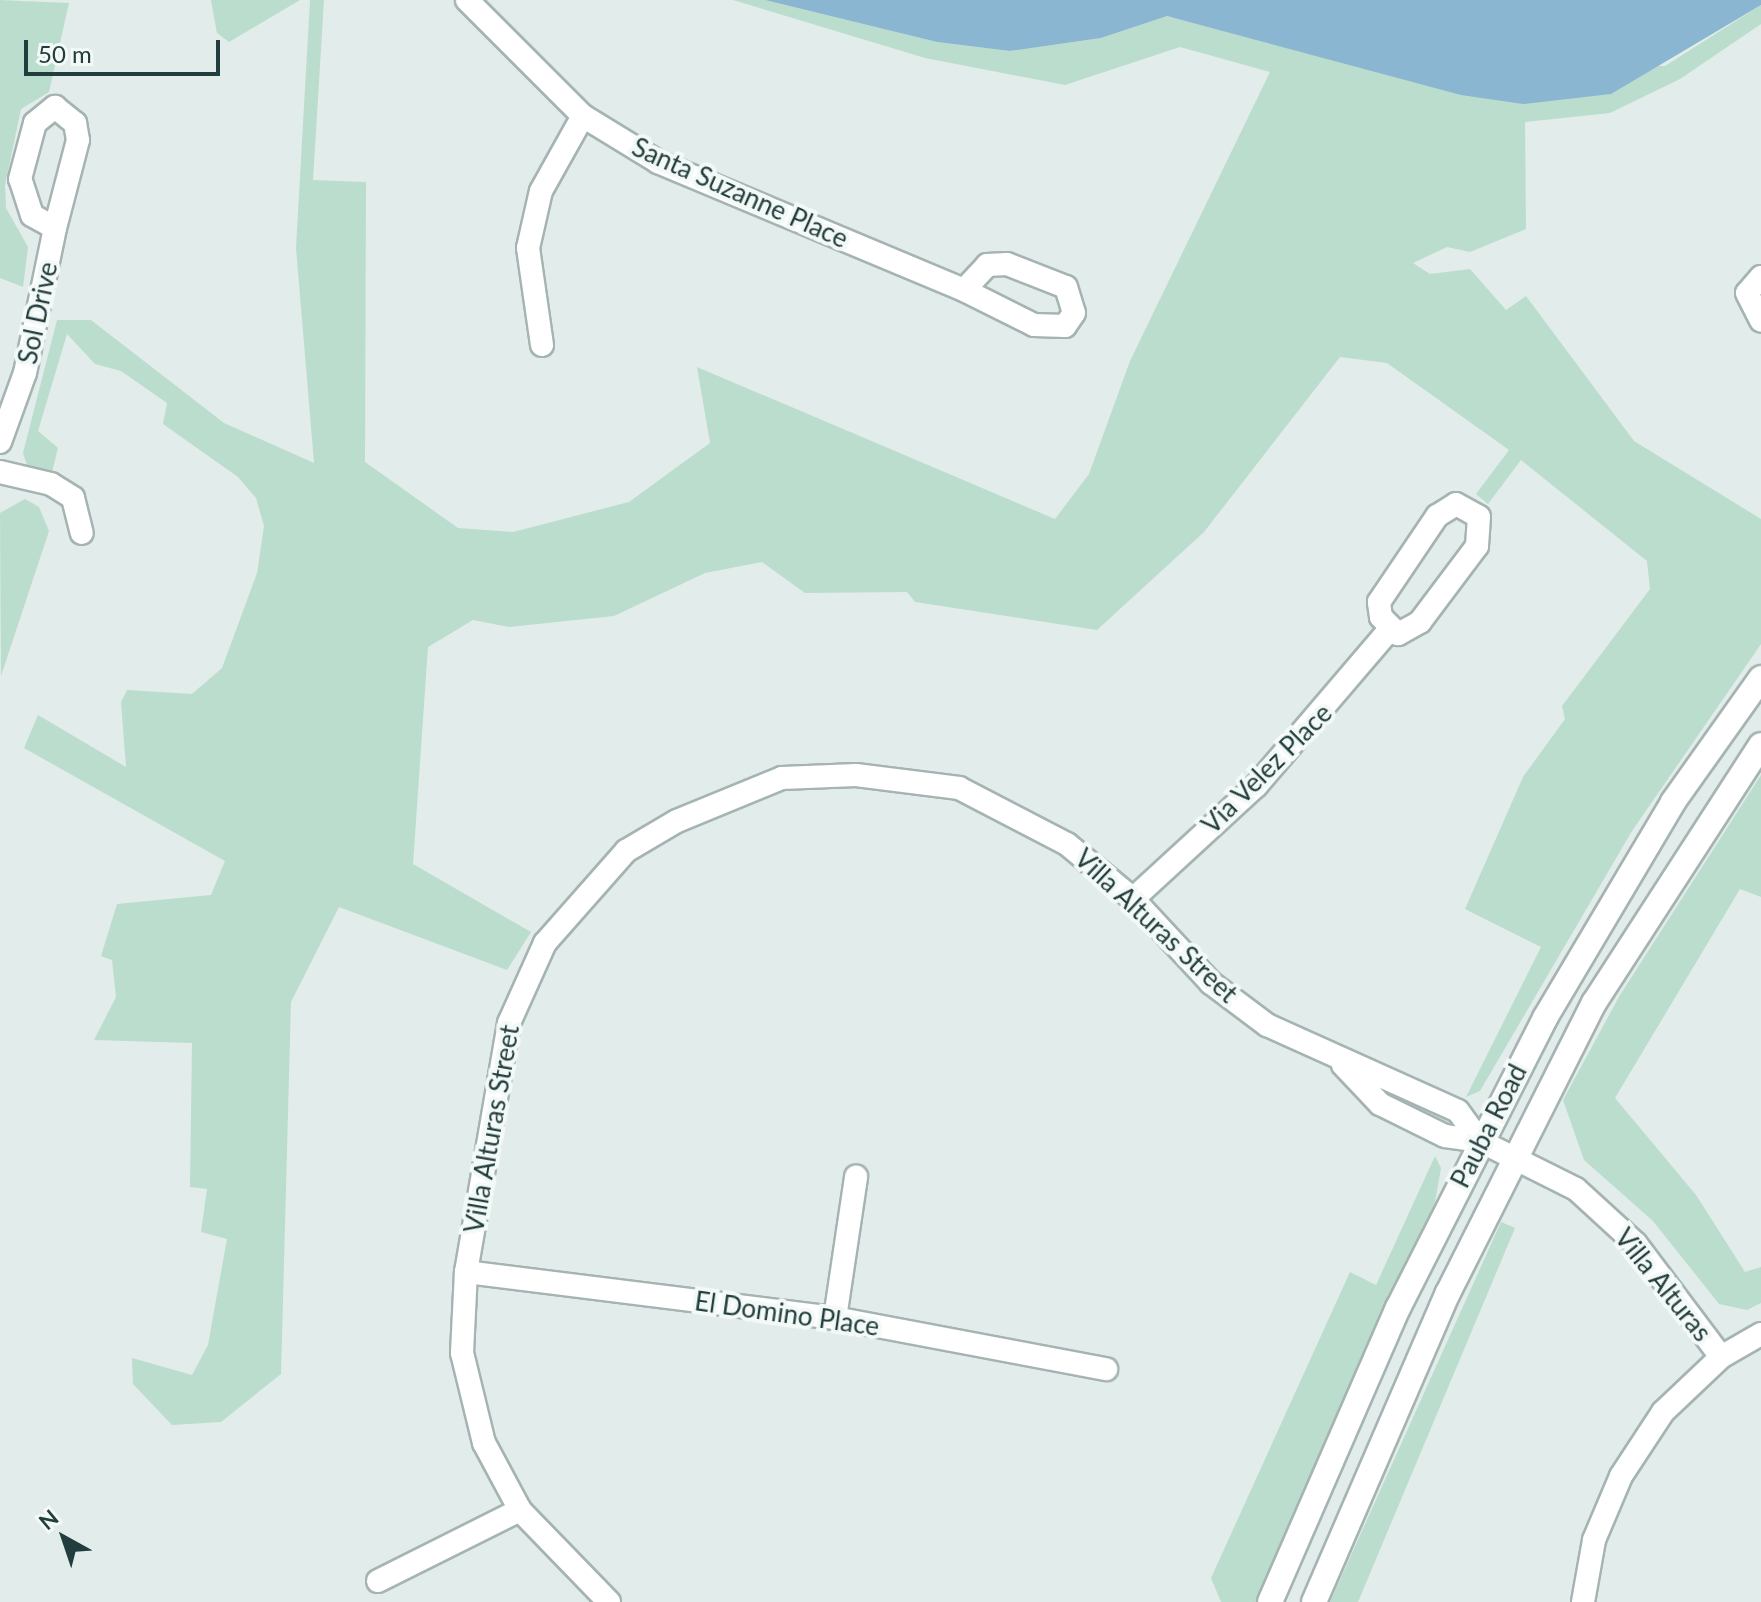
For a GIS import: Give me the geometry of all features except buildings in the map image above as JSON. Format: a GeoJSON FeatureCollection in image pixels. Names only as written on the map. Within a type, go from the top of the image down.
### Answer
{"type":"FeatureCollection","features":[{"type":"Feature","properties":{"kind":"main road","name":"Pauba Road"},"geometry":{"type":"LineString","coordinates":[[1270,1602],[1480,1141],[1625,880],[1761,678]]}},
{"type":"Feature","properties":{"kind":"main road","name":"Pauba Road"},"geometry":{"type":"LineString","coordinates":[[1314,1602],[1516,1157],[1594,1003],[1761,745]]}},
{"type":"Feature","properties":{"kind":"street","name":"Santa Suzanne Place"},"geometry":{"type":"LineString","coordinates":[[467,0],[583,116],[658,162],[964,290]]}},
{"type":"Feature","properties":{"kind":"street","name":"Sol Drive"},"geometry":{"type":"LineString","coordinates":[[0,442],[25,373],[55,228],[78,140],[67,110],[55,107],[35,123],[20,179],[22,201],[55,228]]}},
{"type":"Feature","properties":{"kind":"street"},"geometry":{"type":"LineString","coordinates":[[542,345],[528,248],[541,191],[583,116]]}},
{"type":"Feature","properties":{"kind":"street"},"geometry":{"type":"LineString","coordinates":[[1761,277],[1747,293],[1761,321]]}},
{"type":"Feature","properties":{"kind":"street"},"geometry":{"type":"LineString","coordinates":[[0,472],[51,484],[73,498],[82,533]]}},
{"type":"Feature","properties":{"kind":"street"},"geometry":{"type":"LineString","coordinates":[[1456,504],[1470,507],[1483,530],[1477,546],[1420,622],[1398,634],[1390,629],[1379,610],[1384,593],[1437,516],[1456,504]]}},
{"type":"Feature","properties":{"kind":"street","name":"Via Velez Place"},"geometry":{"type":"LineString","coordinates":[[1133,899],[1256,786],[1390,629]]}},
{"type":"Feature","properties":{"kind":"street","name":"Villa Alturas Street"},"geometry":{"type":"LineString","coordinates":[[609,1602],[520,1510],[484,1443],[462,1353],[466,1272],[509,1023],[545,943],[626,851],[677,821],[782,778],[915,778],[1021,816],[1133,899],[1211,983],[1267,1025],[1343,1065],[1393,1078],[1458,1111],[1480,1141]]}},
{"type":"Feature","properties":{"kind":"street","name":"Villa Alturas"},"geometry":{"type":"LineString","coordinates":[[1480,1141],[1576,1189],[1636,1244],[1721,1357]]}},
{"type":"Feature","properties":{"kind":"street"},"geometry":{"type":"LineString","coordinates":[[835,1318],[856,1177]]}},
{"type":"Feature","properties":{"kind":"street","name":"El Domino Place"},"geometry":{"type":"LineString","coordinates":[[466,1272],[835,1318],[1106,1369]]}},
{"type":"Feature","properties":{"kind":"street"},"geometry":{"type":"LineString","coordinates":[[1583,1602],[1594,1540],[1621,1476],[1663,1412],[1721,1357],[1761,1334]]}},
{"type":"Feature","properties":{"kind":"street"},"geometry":{"type":"LineString","coordinates":[[378,1581],[520,1510]]}},
{"type":"Feature","properties":{"kind":"green space"},"geometry":{"type":"Polygon","coordinates":[[[0,0],[69,3],[49,92],[21,109],[5,185],[6,208],[28,247],[23,287],[0,278],[0,0]]]}},
{"type":"Feature","properties":{"kind":"green space"},"geometry":{"type":"Polygon","coordinates":[[[211,0],[300,0],[229,42],[217,33],[211,0]]]}},
{"type":"Feature","properties":{"kind":"green space"},"geometry":{"type":"Polygon","coordinates":[[[310,0],[324,0],[313,180],[366,182],[365,462],[458,528],[513,532],[629,502],[710,443],[697,367],[1055,519],[1089,474],[1130,361],[1270,72],[1180,47],[1065,85],[925,58],[733,0],[765,0],[937,42],[1010,51],[1101,38],[1166,16],[1315,51],[1665,66],[1761,5],[1761,24],[1680,79],[1610,113],[1525,122],[1526,229],[1470,252],[1447,247],[1413,263],[1430,274],[1470,269],[1506,310],[1526,296],[1634,441],[1761,519],[1761,644],[1632,831],[1480,1091],[1466,1097],[1541,947],[1465,909],[1523,777],[1565,719],[1562,706],[1650,589],[1647,561],[1521,460],[1488,504],[1476,494],[1509,450],[1387,363],[1340,357],[1204,532],[1097,630],[915,602],[907,592],[805,593],[762,562],[705,573],[614,616],[509,627],[473,620],[428,647],[413,864],[531,932],[507,970],[339,907],[291,1002],[281,1374],[221,1422],[172,1425],[133,1384],[132,1358],[192,1375],[208,1345],[227,1239],[201,1232],[207,1189],[190,1187],[192,1043],[94,1040],[116,997],[112,960],[101,956],[117,904],[211,895],[225,861],[24,748],[38,715],[126,767],[121,702],[127,690],[192,694],[222,668],[257,573],[264,526],[256,498],[238,477],[163,424],[167,403],[121,371],[95,364],[67,334],[38,431],[58,448],[52,472],[27,465],[23,453],[57,320],[91,320],[224,423],[314,463],[296,248],[310,0]]]}},
{"type":"Feature","properties":{"kind":"green space"},"geometry":{"type":"Polygon","coordinates":[[[25,499],[39,507],[49,531],[1,676],[0,513],[25,499]]]}},
{"type":"Feature","properties":{"kind":"green space"},"geometry":{"type":"Polygon","coordinates":[[[1761,775],[1761,897],[1740,889],[1615,1098],[1696,1195],[1745,1272],[1761,1267],[1761,1303],[1747,1310],[1719,1304],[1653,1221],[1584,1160],[1563,1100],[1620,995],[1761,775]]]}},
{"type":"Feature","properties":{"kind":"green space"},"geometry":{"type":"Polygon","coordinates":[[[1435,1156],[1441,1168],[1435,1202],[1255,1602],[1221,1602],[1211,1578],[1350,1272],[1376,1285],[1435,1156]]]}},
{"type":"Feature","properties":{"kind":"green space"},"geometry":{"type":"Polygon","coordinates":[[[1501,1222],[1515,1228],[1358,1602],[1330,1602],[1501,1222]]]}},
{"type":"Feature","properties":{"kind":"water"},"geometry":{"type":"Polygon","coordinates":[[[765,0],[1761,0],[1761,5],[1611,94],[1523,104],[1461,95],[1167,16],[1101,38],[1010,51],[937,42],[765,0]]]}}]}
